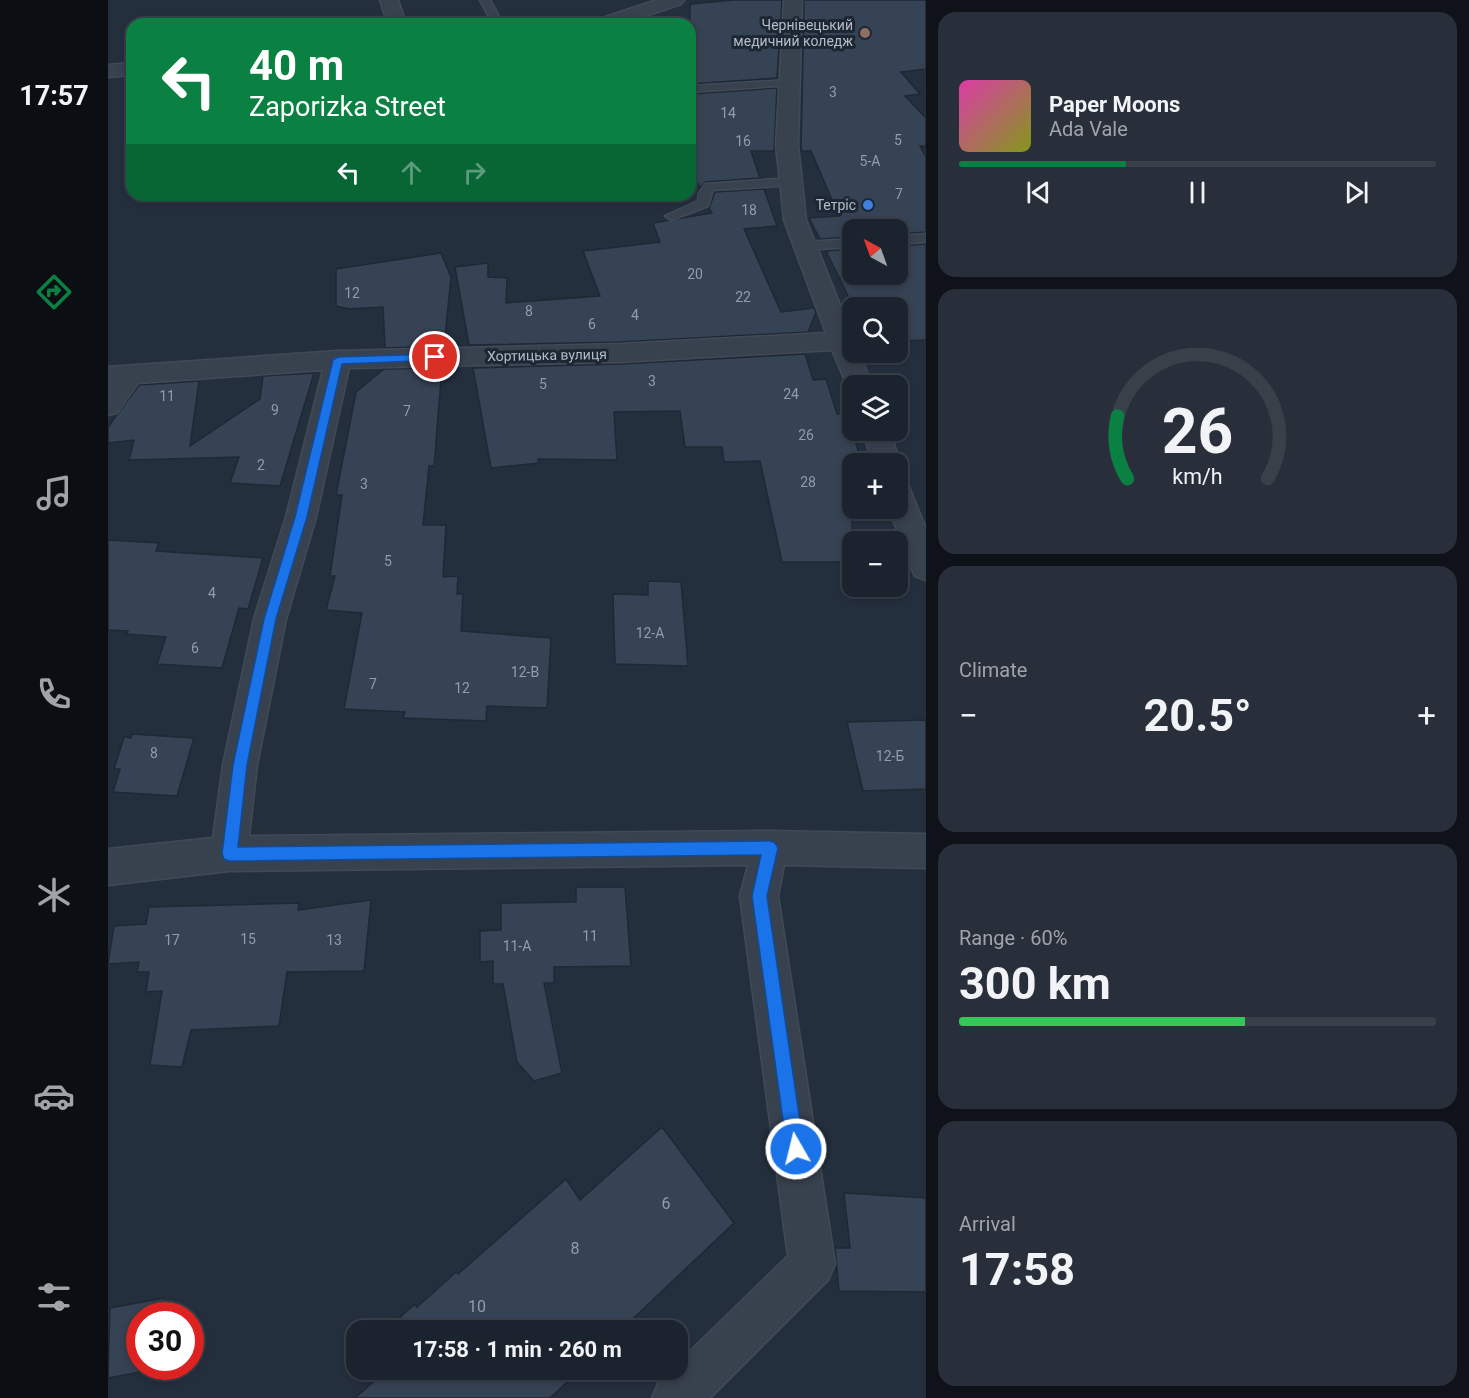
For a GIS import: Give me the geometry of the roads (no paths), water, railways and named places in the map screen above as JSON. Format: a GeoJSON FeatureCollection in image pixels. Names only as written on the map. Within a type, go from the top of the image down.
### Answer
{"type":"FeatureCollection","features":[{"type":"Feature","properties":{"kind":"street"},"geometry":{"type":"LineString","coordinates":[[389,0],[395,18]]}},
{"type":"Feature","properties":{"kind":"street"},"geometry":{"type":"LineString","coordinates":[[621,18],[675,0]]}},
{"type":"Feature","properties":{"kind":"street"},"geometry":{"type":"LineString","coordinates":[[793,0],[787,145],[795,220],[842,341]]}},
{"type":"Feature","properties":{"kind":"street"},"geometry":{"type":"LineString","coordinates":[[108,71],[126,70]]}},
{"type":"Feature","properties":{"kind":"street","name":"Хортицька вулиця"},"geometry":{"type":"LineString","coordinates":[[120,375],[338,360],[620,353],[842,341]]}},
{"type":"Feature","properties":{"kind":"street"},"geometry":{"type":"LineString","coordinates":[[229,854],[240,765],[270,619],[301,517],[338,360]]}},
{"type":"Feature","properties":{"kind":"street"},"geometry":{"type":"LineString","coordinates":[[108,406],[120,375]]}},
{"type":"Feature","properties":{"kind":"street"},"geometry":{"type":"LineString","coordinates":[[908,519],[926,568]]}},
{"type":"Feature","properties":{"kind":"street"},"geometry":{"type":"LineString","coordinates":[[676,1398],[812,1264],[759,896],[770,848]]}},
{"type":"Feature","properties":{"kind":"street"},"geometry":{"type":"LineString","coordinates":[[108,867],[229,854],[770,848],[926,850]]}},
{"type":"Feature","properties":{"kind":"lane"},"geometry":{"type":"LineString","coordinates":[[485,0],[495,18]]}},
{"type":"Feature","properties":{"kind":"lane"},"geometry":{"type":"LineString","coordinates":[[696,89],[789,83]]}},
{"type":"Feature","properties":{"kind":"lane"},"geometry":{"type":"LineString","coordinates":[[671,216],[704,203],[705,193],[710,187],[791,182]]}},
{"type":"Feature","properties":{"kind":"lane"},"geometry":{"type":"LineString","coordinates":[[908,239],[926,238]]}},
{"type":"Feature","properties":{"kind":"lane"},"geometry":{"type":"LineString","coordinates":[[805,246],[842,244]]}},
{"type":"Feature","properties":{"kind":"place","name":"Чернівецький медичний коледж"},"geometry":{"type":"Point","coordinates":[865,33]}},
{"type":"Feature","properties":{"kind":"place","name":"Тетріс"},"geometry":{"type":"Point","coordinates":[868,205]}}]}
